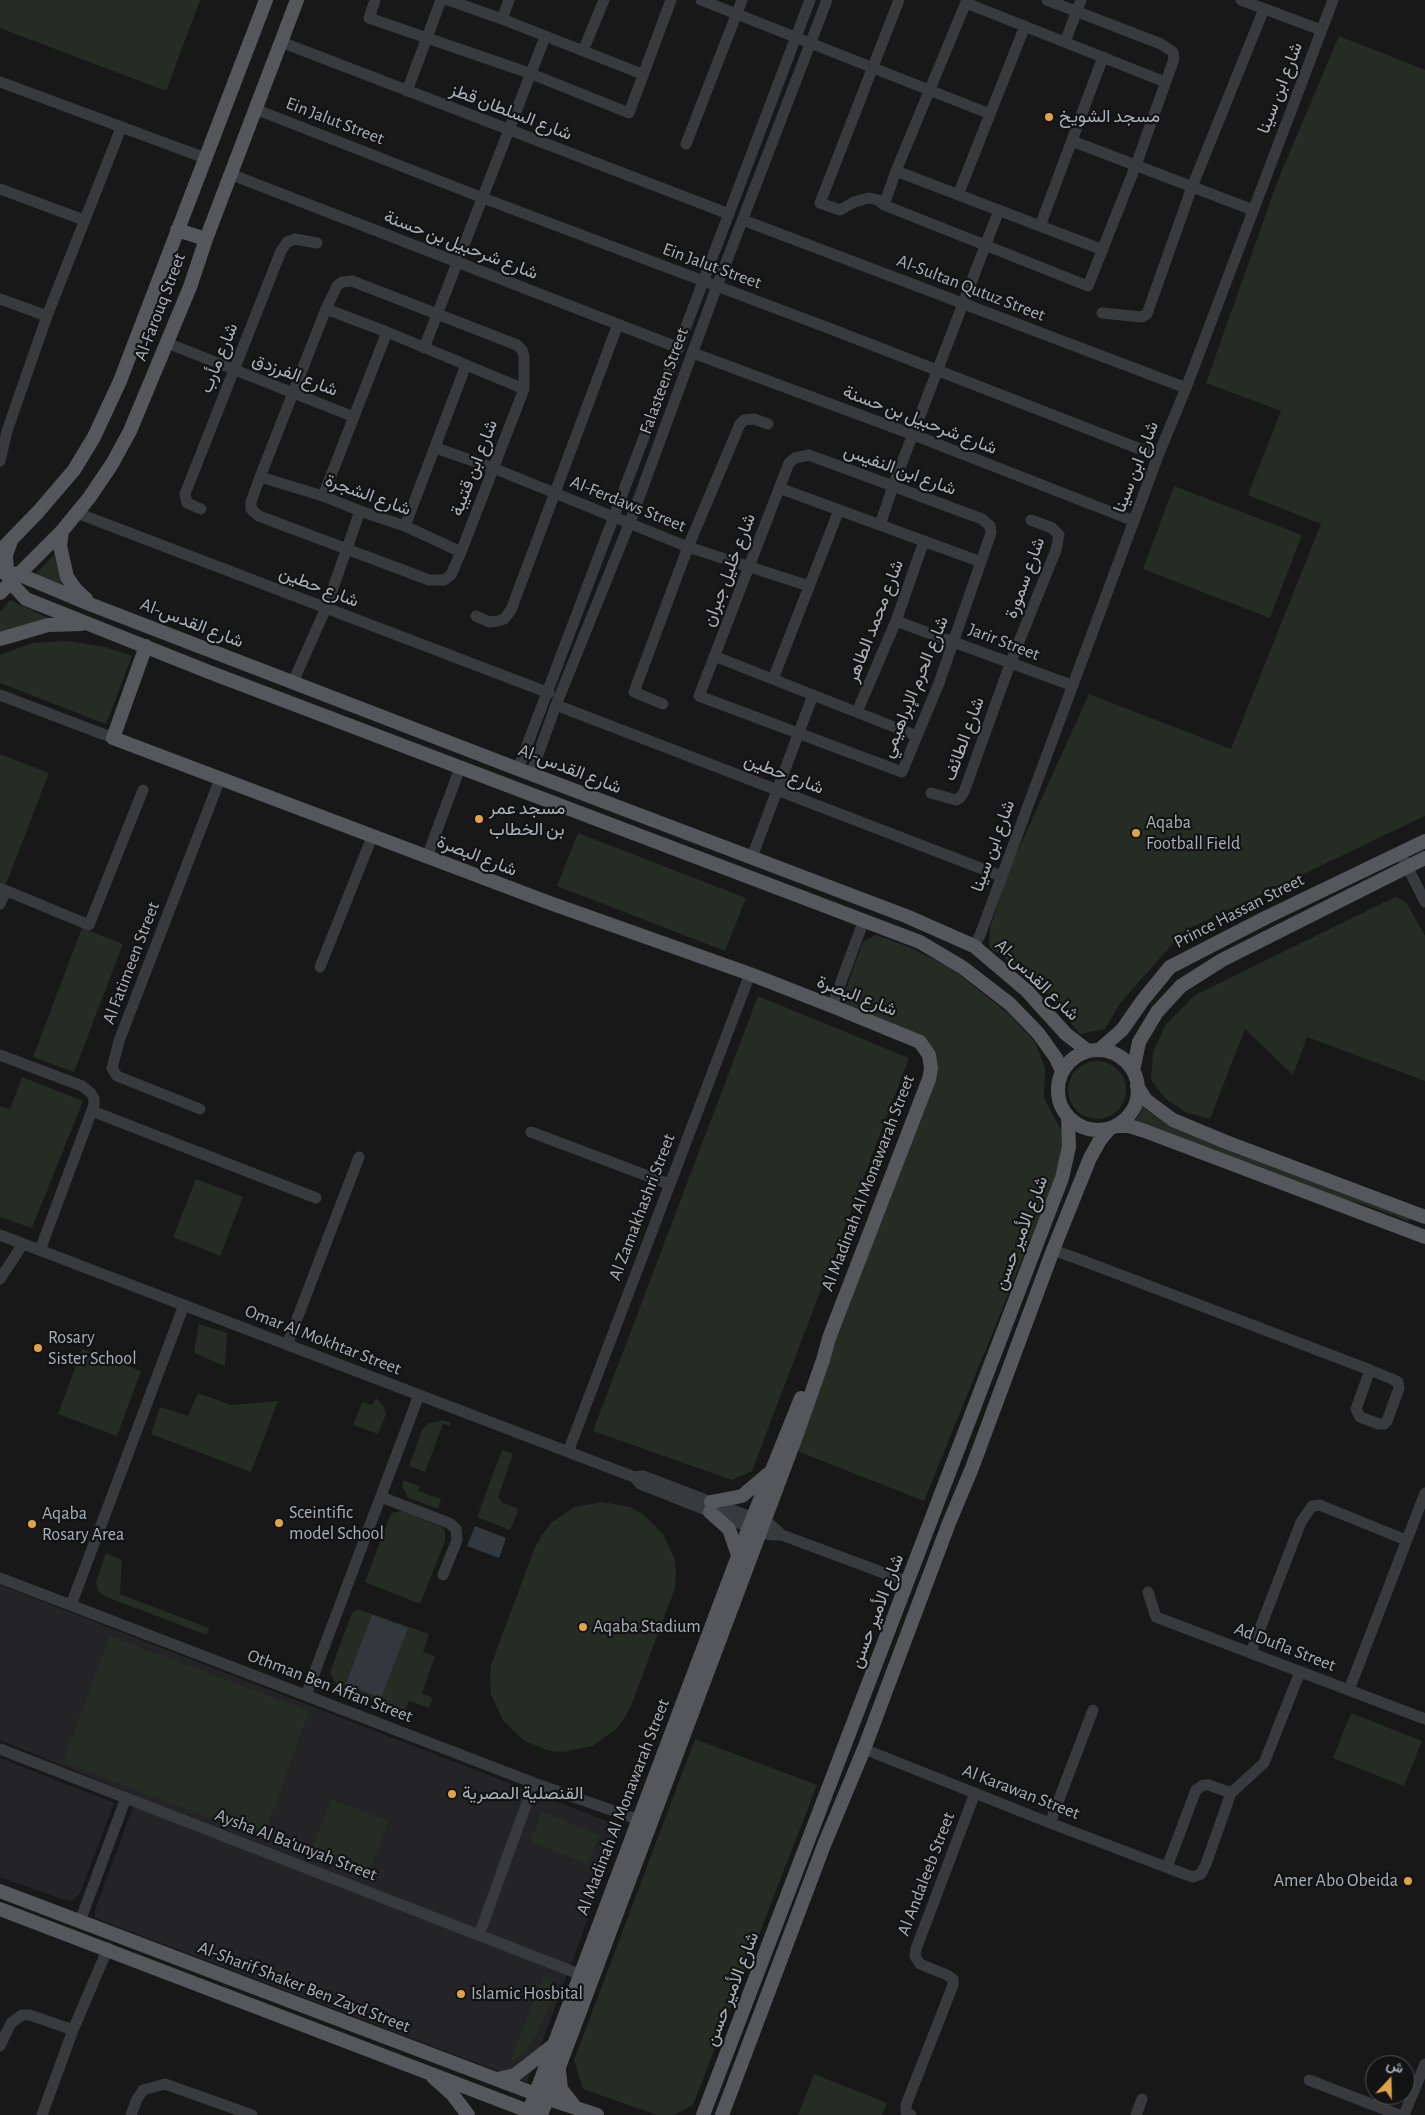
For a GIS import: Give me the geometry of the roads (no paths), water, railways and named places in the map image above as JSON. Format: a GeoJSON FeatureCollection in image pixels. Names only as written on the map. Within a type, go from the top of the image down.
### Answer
{"type":"FeatureCollection","features":[{"type":"Feature","properties":{"kind":"main road","name":"Al-Farouq Street"},"geometry":{"type":"LineString","coordinates":[[0,552],[38,512],[86,453],[120,381],[266,0]]}},
{"type":"Feature","properties":{"kind":"main road","name":"Al-Farouq Street"},"geometry":{"type":"LineString","coordinates":[[0,593],[9,575],[62,531],[89,498],[112,464],[130,430],[190,287],[230,174],[296,0]]}},
{"type":"Feature","properties":{"kind":"main road"},"geometry":{"type":"LineString","coordinates":[[177,230],[206,239]]}},
{"type":"Feature","properties":{"kind":"main road"},"geometry":{"type":"LineString","coordinates":[[62,531],[60,546],[67,577],[76,590],[92,605]]}},
{"type":"Feature","properties":{"kind":"main road"},"geometry":{"type":"LineString","coordinates":[[9,575],[6,556],[11,541]]}},
{"type":"Feature","properties":{"kind":"main road","name":"Al-شارع القدس"},"geometry":{"type":"LineString","coordinates":[[9,575],[906,916],[974,946],[1027,991],[1066,1034],[1093,1051]]}},
{"type":"Feature","properties":{"kind":"main road","name":"Al-شارع القدس"},"geometry":{"type":"LineString","coordinates":[[9,575],[26,599],[87,624],[460,768],[920,942],[962,967],[1010,1004],[1038,1033],[1056,1058],[1062,1071]]}},
{"type":"Feature","properties":{"kind":"main road"},"geometry":{"type":"LineString","coordinates":[[0,639],[48,626],[87,624]]}},
{"type":"Feature","properties":{"kind":"main road"},"geometry":{"type":"LineString","coordinates":[[113,738],[146,646]]}},
{"type":"Feature","properties":{"kind":"main road"},"geometry":{"type":"LineString","coordinates":[[383,738],[389,738],[395,734],[396,726],[394,721]]}},
{"type":"Feature","properties":{"kind":"main road"},"geometry":{"type":"LineString","coordinates":[[409,748],[405,742],[406,739],[410,733],[416,730]]}},
{"type":"Feature","properties":{"kind":"main road","name":"شارع البصرة"},"geometry":{"type":"LineString","coordinates":[[113,738],[550,904],[750,974],[920,1042]]}},
{"type":"Feature","properties":{"kind":"main road"},"geometry":{"type":"LineString","coordinates":[[638,835],[644,832],[647,825],[642,816]]}},
{"type":"Feature","properties":{"kind":"main road"},"geometry":{"type":"LineString","coordinates":[[658,842],[656,831],[660,827],[667,826]]}},
{"type":"Feature","properties":{"kind":"main road","name":"Prince Hassan Street"},"geometry":{"type":"LineString","coordinates":[[1093,1051],[1122,1030],[1170,967],[1264,918],[1425,841]]}},
{"type":"Feature","properties":{"kind":"main road","name":"Prince Hassan Street"},"geometry":{"type":"LineString","coordinates":[[1133,1071],[1139,1042],[1157,1012],[1181,986],[1222,960],[1425,858]]}},
{"type":"Feature","properties":{"kind":"main road","name":"Al Madinah Al Monawarah Street"},"geometry":{"type":"LineString","coordinates":[[829,1338],[929,1079],[930,1061],[925,1047],[920,1042]]}},
{"type":"Feature","properties":{"kind":"main road"},"geometry":{"type":"LineString","coordinates":[[1093,1051],[1107,1051],[1122,1058],[1133,1071],[1138,1086],[1146,1100],[1173,1120],[1423,1217],[1420,1235],[1129,1126],[1098,1130],[1076,1124],[1068,1116],[1059,1100],[1059,1080],[1062,1071],[1068,1062],[1077,1056],[1093,1051]]}},
{"type":"Feature","properties":{"kind":"main road"},"geometry":{"type":"LineString","coordinates":[[1112,1127],[1125,1119],[1132,1109],[1137,1098],[1138,1086]]}},
{"type":"Feature","properties":{"kind":"main road","name":"شارع الأمير حسن"},"geometry":{"type":"LineString","coordinates":[[704,2115],[1062,1178],[1069,1147],[1068,1116]]}},
{"type":"Feature","properties":{"kind":"main road","name":"شارع الأمير حسن"},"geometry":{"type":"LineString","coordinates":[[722,2115],[864,1749],[1053,1250],[1090,1158],[1100,1140],[1112,1127]]}},
{"type":"Feature","properties":{"kind":"main road"},"geometry":{"type":"LineString","coordinates":[[757,1525],[772,1470],[814,1366],[829,1338]]}},
{"type":"Feature","properties":{"kind":"main road"},"geometry":{"type":"LineString","coordinates":[[757,1525],[810,1400],[829,1338]]}},
{"type":"Feature","properties":{"kind":"main road"},"geometry":{"type":"LineString","coordinates":[[739,1558],[729,1529],[711,1507],[742,1496],[772,1470]]}},
{"type":"Feature","properties":{"kind":"main road"},"geometry":{"type":"LineString","coordinates":[[951,1472],[968,1477]]}},
{"type":"Feature","properties":{"kind":"main road","name":"Al Madinah Al Monawarah Street"},"geometry":{"type":"LineString","coordinates":[[559,2047],[579,1974],[644,1822],[739,1558],[757,1525]]}},
{"type":"Feature","properties":{"kind":"main road","name":"Al Madinah Al Monawarah Street"},"geometry":{"type":"LineString","coordinates":[[536,2114],[559,2047],[757,1525]]}},
{"type":"Feature","properties":{"kind":"main road"},"geometry":{"type":"LineString","coordinates":[[808,1842],[824,1848]]}},
{"type":"Feature","properties":{"kind":"main road","name":"Al-Sharif Shaker Ben Zayd Street"},"geometry":{"type":"LineString","coordinates":[[0,1891],[211,1972],[596,2115]]}},
{"type":"Feature","properties":{"kind":"main road","name":"Al-Sharif Shaker Ben Zayd Street"},"geometry":{"type":"LineString","coordinates":[[0,1909],[108,1948],[425,2070],[507,2109],[536,2114]]}},
{"type":"Feature","properties":{"kind":"main road"},"geometry":{"type":"LineString","coordinates":[[207,1987],[211,1972]]}},
{"type":"Feature","properties":{"kind":"main road"},"geometry":{"type":"LineString","coordinates":[[497,2079],[515,2076],[559,2047]]}},
{"type":"Feature","properties":{"kind":"main road"},"geometry":{"type":"LineString","coordinates":[[559,2047],[561,2089],[576,2108]]}},
{"type":"Feature","properties":{"kind":"main road"},"geometry":{"type":"LineString","coordinates":[[425,2070],[452,2094],[468,2115]]}},
{"type":"Feature","properties":{"kind":"street"},"geometry":{"type":"LineString","coordinates":[[375,0],[369,18],[529,73],[629,113],[671,0]]}},
{"type":"Feature","properties":{"kind":"street"},"geometry":{"type":"LineString","coordinates":[[408,91],[442,0]]}},
{"type":"Feature","properties":{"kind":"street"},"geometry":{"type":"LineString","coordinates":[[448,0],[642,74]]}},
{"type":"Feature","properties":{"kind":"street"},"geometry":{"type":"LineString","coordinates":[[502,19],[509,0]]}},
{"type":"Feature","properties":{"kind":"street"},"geometry":{"type":"LineString","coordinates":[[583,51],[604,0]]}},
{"type":"Feature","properties":{"kind":"street"},"geometry":{"type":"LineString","coordinates":[[701,0],[990,114]]}},
{"type":"Feature","properties":{"kind":"street"},"geometry":{"type":"LineString","coordinates":[[686,144],[742,0]]}},
{"type":"Feature","properties":{"kind":"street","name":"Falasteen Street"},"geometry":{"type":"LineString","coordinates":[[524,771],[549,693],[810,0]]}},
{"type":"Feature","properties":{"kind":"street","name":"Falasteen Street"},"geometry":{"type":"LineString","coordinates":[[524,771],[556,704],[630,522],[717,286],[827,0]]}},
{"type":"Feature","properties":{"kind":"street"},"geometry":{"type":"LineString","coordinates":[[899,0],[820,203],[840,210],[854,202],[869,198],[878,200],[884,205],[1088,286],[1136,165],[1174,59],[1172,52],[1161,44],[1047,0]]}},
{"type":"Feature","properties":{"kind":"street"},"geometry":{"type":"LineString","coordinates":[[1065,42],[1081,0]]}},
{"type":"Feature","properties":{"kind":"street"},"geometry":{"type":"LineString","coordinates":[[1241,0],[1321,30]]}},
{"type":"Feature","properties":{"kind":"street","name":"شارع ابن سينا"},"geometry":{"type":"LineString","coordinates":[[974,946],[980,935],[1158,456],[1186,388],[1333,0]]}},
{"type":"Feature","properties":{"kind":"street"},"geometry":{"type":"LineString","coordinates":[[884,205],[896,171],[966,1],[1165,82]]}},
{"type":"Feature","properties":{"kind":"street"},"geometry":{"type":"LineString","coordinates":[[1102,313],[1142,317],[1148,314],[1192,187],[1264,9]]}},
{"type":"Feature","properties":{"kind":"street"},"geometry":{"type":"LineString","coordinates":[[958,195],[1024,26]]}},
{"type":"Feature","properties":{"kind":"street"},"geometry":{"type":"LineString","coordinates":[[424,348],[483,198],[529,73],[545,37]]}},
{"type":"Feature","properties":{"kind":"street","name":"شارع السلطان قطز"},"geometry":{"type":"LineString","coordinates":[[281,42],[729,214]]}},
{"type":"Feature","properties":{"kind":"street"},"geometry":{"type":"LineString","coordinates":[[1040,226],[1104,57]]}},
{"type":"Feature","properties":{"kind":"street"},"geometry":{"type":"LineString","coordinates":[[0,82],[205,158]]}},
{"type":"Feature","properties":{"kind":"street","name":"Ein Jalut Street"},"geometry":{"type":"LineString","coordinates":[[255,109],[1158,456]]}},
{"type":"Feature","properties":{"kind":"street"},"geometry":{"type":"LineString","coordinates":[[0,461],[3,430],[121,128]]}},
{"type":"Feature","properties":{"kind":"street"},"geometry":{"type":"LineString","coordinates":[[1072,141],[1253,210]]}},
{"type":"Feature","properties":{"kind":"street"},"geometry":{"type":"LineString","coordinates":[[896,171],[1103,250]]}},
{"type":"Feature","properties":{"kind":"street","name":"شارع شرحبيل بن حسنة"},"geometry":{"type":"LineString","coordinates":[[230,174],[680,348]]}},
{"type":"Feature","properties":{"kind":"street"},"geometry":{"type":"LineString","coordinates":[[0,189],[84,220]]}},
{"type":"Feature","properties":{"kind":"street"},"geometry":{"type":"LineString","coordinates":[[880,526],[893,486],[999,210]]}},
{"type":"Feature","properties":{"kind":"street","name":"Al-Sultan Qutuz Street"},"geometry":{"type":"LineString","coordinates":[[743,220],[1186,388]]}},
{"type":"Feature","properties":{"kind":"street","name":"شارع مأرب"},"geometry":{"type":"LineString","coordinates":[[201,509],[187,503],[185,494],[281,251],[287,242],[295,240],[317,243]]}},
{"type":"Feature","properties":{"kind":"street","name":"شارع ابن قتيبة"},"geometry":{"type":"LineString","coordinates":[[260,477],[251,502],[251,509],[259,516],[429,580],[444,580],[451,575],[524,389],[525,361],[522,350],[517,345],[352,281],[342,282],[337,286],[326,310]]}},
{"type":"Feature","properties":{"kind":"street"},"geometry":{"type":"LineString","coordinates":[[0,299],[48,316]]}},
{"type":"Feature","properties":{"kind":"street"},"geometry":{"type":"LineString","coordinates":[[260,477],[326,310],[387,332],[524,389]]}},
{"type":"Feature","properties":{"kind":"street"},"geometry":{"type":"LineString","coordinates":[[476,616],[490,622],[504,620],[511,610],[618,324]]}},
{"type":"Feature","properties":{"kind":"street"},"geometry":{"type":"LineString","coordinates":[[323,496],[387,332]]}},
{"type":"Feature","properties":{"kind":"street","name":"شارع الفرزدق"},"geometry":{"type":"LineString","coordinates":[[167,343],[354,417]]}},
{"type":"Feature","properties":{"kind":"street","name":"شارع شرحبيل بن حسنة"},"geometry":{"type":"LineString","coordinates":[[693,353],[914,435],[1134,521]]}},
{"type":"Feature","properties":{"kind":"street"},"geometry":{"type":"LineString","coordinates":[[405,526],[466,365]]}},
{"type":"Feature","properties":{"kind":"street"},"geometry":{"type":"LineString","coordinates":[[663,704],[634,692],[688,547],[740,424],[744,420],[754,419],[768,424]]}},
{"type":"Feature","properties":{"kind":"street","name":"Al-Ferdaws Street"},"geometry":{"type":"LineString","coordinates":[[436,448],[493,468],[688,547],[809,586]]}},
{"type":"Feature","properties":{"kind":"street","name":"شارع ابن النفيس"},"geometry":{"type":"LineString","coordinates":[[794,458],[809,455],[982,519],[990,526]]}},
{"type":"Feature","properties":{"kind":"street","name":"شارع خليل جبران"},"geometry":{"type":"LineString","coordinates":[[698,696],[789,463],[794,458]]}},
{"type":"Feature","properties":{"kind":"street","name":"شارع الشجرة"},"geometry":{"type":"LineString","coordinates":[[260,477],[323,496],[405,526],[461,552]]}},
{"type":"Feature","properties":{"kind":"street"},"geometry":{"type":"LineString","coordinates":[[779,488],[981,562]]}},
{"type":"Feature","properties":{"kind":"street"},"geometry":{"type":"LineString","coordinates":[[773,679],[839,510]]}},
{"type":"Feature","properties":{"kind":"street"},"geometry":{"type":"LineString","coordinates":[[293,682],[326,608],[360,511]]}},
{"type":"Feature","properties":{"kind":"street","name":"شارع حطين"},"geometry":{"type":"LineString","coordinates":[[77,513],[549,693]]}},
{"type":"Feature","properties":{"kind":"street","name":"شارع سمورة"},"geometry":{"type":"LineString","coordinates":[[1010,664],[1059,540],[1059,535],[1052,528],[1030,520]]}},
{"type":"Feature","properties":{"kind":"street","name":"شارع الحرم الإبراهيمي"},"geometry":{"type":"LineString","coordinates":[[698,696],[902,772],[953,642],[991,533],[990,526]]}},
{"type":"Feature","properties":{"kind":"street","name":"شارع محمد الطاهر"},"geometry":{"type":"LineString","coordinates":[[857,712],[896,621],[924,541]]}},
{"type":"Feature","properties":{"kind":"street","name":"Jarir Street"},"geometry":{"type":"LineString","coordinates":[[896,621],[1071,686]]}},
{"type":"Feature","properties":{"kind":"street"},"geometry":{"type":"LineString","coordinates":[[714,656],[917,736]]}},
{"type":"Feature","properties":{"kind":"street","name":"شارع الطائف"},"geometry":{"type":"LineString","coordinates":[[931,793],[956,800],[964,792],[1010,664]]}},
{"type":"Feature","properties":{"kind":"street"},"geometry":{"type":"LineString","coordinates":[[0,695],[113,738]]}},
{"type":"Feature","properties":{"kind":"street"},"geometry":{"type":"LineString","coordinates":[[752,857],[813,695]]}},
{"type":"Feature","properties":{"kind":"street","name":"شارع حطين"},"geometry":{"type":"LineString","coordinates":[[556,704],[1001,876]]}},
{"type":"Feature","properties":{"kind":"street"},"geometry":{"type":"LineString","coordinates":[[427,857],[460,768]]}},
{"type":"Feature","properties":{"kind":"street","name":"Al Fatimeen Street"},"geometry":{"type":"LineString","coordinates":[[200,1109],[117,1076],[112,1068],[119,1041],[220,779]]}},
{"type":"Feature","properties":{"kind":"street"},"geometry":{"type":"LineString","coordinates":[[0,904],[3,890],[89,925],[143,790]]}},
{"type":"Feature","properties":{"kind":"street"},"geometry":{"type":"LineString","coordinates":[[320,967],[372,837]]}},
{"type":"Feature","properties":{"kind":"street"},"geometry":{"type":"LineString","coordinates":[[1401,854],[1409,866],[1425,902]]}},
{"type":"Feature","properties":{"kind":"street"},"geometry":{"type":"LineString","coordinates":[[832,1006],[864,920]]}},
{"type":"Feature","properties":{"kind":"street","name":"Al Zamakhashri Street"},"geometry":{"type":"LineString","coordinates":[[568,1452],[750,974]]}},
{"type":"Feature","properties":{"kind":"street"},"geometry":{"type":"LineString","coordinates":[[0,1055],[88,1089],[94,1099],[92,1111],[40,1250]]}},
{"type":"Feature","properties":{"kind":"street"},"geometry":{"type":"LineString","coordinates":[[92,1111],[316,1198]]}},
{"type":"Feature","properties":{"kind":"street"},"geometry":{"type":"LineString","coordinates":[[531,1132],[669,1184]]}},
{"type":"Feature","properties":{"kind":"street"},"geometry":{"type":"LineString","coordinates":[[288,1345],[359,1157]]}},
{"type":"Feature","properties":{"kind":"street","name":"Omar Al Mokhtar Street"},"geometry":{"type":"LineString","coordinates":[[0,1234],[634,1477],[640,1484],[711,1507],[908,1582]]}},
{"type":"Feature","properties":{"kind":"street"},"geometry":{"type":"LineString","coordinates":[[0,1279],[23,1244]]}},
{"type":"Feature","properties":{"kind":"street"},"geometry":{"type":"LineString","coordinates":[[1053,1250],[1370,1370],[1398,1382],[1399,1388],[1387,1421],[1384,1424],[1378,1424],[1360,1416],[1356,1409],[1370,1370]]}},
{"type":"Feature","properties":{"kind":"street"},"geometry":{"type":"LineString","coordinates":[[71,1604],[184,1305]]}},
{"type":"Feature","properties":{"kind":"street"},"geometry":{"type":"LineString","coordinates":[[306,1696],[419,1395]]}},
{"type":"Feature","properties":{"kind":"street"},"geometry":{"type":"LineString","coordinates":[[1349,1690],[1425,1493]]}},
{"type":"Feature","properties":{"kind":"street"},"geometry":{"type":"LineString","coordinates":[[382,1496],[449,1523],[456,1529],[457,1540],[443,1575]]}},
{"type":"Feature","properties":{"kind":"street"},"geometry":{"type":"LineString","coordinates":[[1251,1652],[1300,1522],[1312,1506],[1320,1505],[1406,1540]]}},
{"type":"Feature","properties":{"kind":"street","name":"Othman Ben Affan Street"},"geometry":{"type":"LineString","coordinates":[[0,1578],[534,1783],[644,1822]]}},
{"type":"Feature","properties":{"kind":"street","name":"Ad Dufla Street"},"geometry":{"type":"LineString","coordinates":[[1148,1592],[1156,1617],[1425,1719]]}},
{"type":"Feature","properties":{"kind":"street"},"geometry":{"type":"LineString","coordinates":[[1167,1867],[1196,1790],[1203,1785],[1208,1785],[1231,1792],[1264,1764],[1300,1672]]}},
{"type":"Feature","properties":{"kind":"street"},"geometry":{"type":"LineString","coordinates":[[1050,1823],[1093,1710]]}},
{"type":"Feature","properties":{"kind":"street","name":"Aysha Al Ba'unyah Street"},"geometry":{"type":"LineString","coordinates":[[0,1749],[579,1974]]}},
{"type":"Feature","properties":{"kind":"street","name":"Al Karawan Street"},"geometry":{"type":"LineString","coordinates":[[864,1749],[1050,1823],[1193,1877],[1201,1874],[1206,1864],[1231,1792]]}},
{"type":"Feature","properties":{"kind":"street"},"geometry":{"type":"LineString","coordinates":[[478,1935],[534,1783]]}},
{"type":"Feature","properties":{"kind":"street","name":"Al Andaleeb Street"},"geometry":{"type":"LineString","coordinates":[[910,2115],[906,2112],[906,2105],[953,1985],[953,1979],[947,1974],[920,1964],[915,1956],[916,1949],[975,1793]]}},
{"type":"Feature","properties":{"kind":"street"},"geometry":{"type":"LineString","coordinates":[[80,1921],[126,1798]]}},
{"type":"Feature","properties":{"kind":"street"},"geometry":{"type":"LineString","coordinates":[[42,2115],[73,2030],[108,1948]]}},
{"type":"Feature","properties":{"kind":"street"},"geometry":{"type":"LineString","coordinates":[[0,2046],[3,2031],[22,2015],[30,2015],[73,2030]]}},
{"type":"Feature","properties":{"kind":"street"},"geometry":{"type":"LineString","coordinates":[[1404,2115],[1425,2064]]}},
{"type":"Feature","properties":{"kind":"street"},"geometry":{"type":"LineString","coordinates":[[1309,2080],[1399,2115]]}},
{"type":"Feature","properties":{"kind":"street"},"geometry":{"type":"LineString","coordinates":[[131,2115],[136,2099],[143,2090],[165,2084],[252,2115]]}},
{"type":"Feature","properties":{"kind":"street"},"geometry":{"type":"LineString","coordinates":[[1136,2115],[1142,2099]]}},
{"type":"Feature","properties":{"kind":"place","name":"مسجد الشويخ"},"geometry":{"type":"Point","coordinates":[1049,117]}},
{"type":"Feature","properties":{"kind":"place","name":"مسجد عمر بن الخطاب"},"geometry":{"type":"Point","coordinates":[479,819]}},
{"type":"Feature","properties":{"kind":"place","name":"Aqaba Football Field"},"geometry":{"type":"Point","coordinates":[1136,833]}},
{"type":"Feature","properties":{"kind":"place","name":"Rosary Sister School"},"geometry":{"type":"Point","coordinates":[38,1348]}},
{"type":"Feature","properties":{"kind":"place","name":"Sceintific model School"},"geometry":{"type":"Point","coordinates":[279,1523]}},
{"type":"Feature","properties":{"kind":"place","name":"Aqaba Rosary Area"},"geometry":{"type":"Point","coordinates":[32,1524]}},
{"type":"Feature","properties":{"kind":"place","name":"Aqaba Stadium"},"geometry":{"type":"Point","coordinates":[583,1627]}},
{"type":"Feature","properties":{"kind":"place","name":"القنصلية المصرية"},"geometry":{"type":"Point","coordinates":[452,1794]}},
{"type":"Feature","properties":{"kind":"place","name":"Amer Abo Obeida"},"geometry":{"type":"Point","coordinates":[1408,1881]}},
{"type":"Feature","properties":{"kind":"place","name":"Islamic Hosbital"},"geometry":{"type":"Point","coordinates":[461,1994]}}]}
